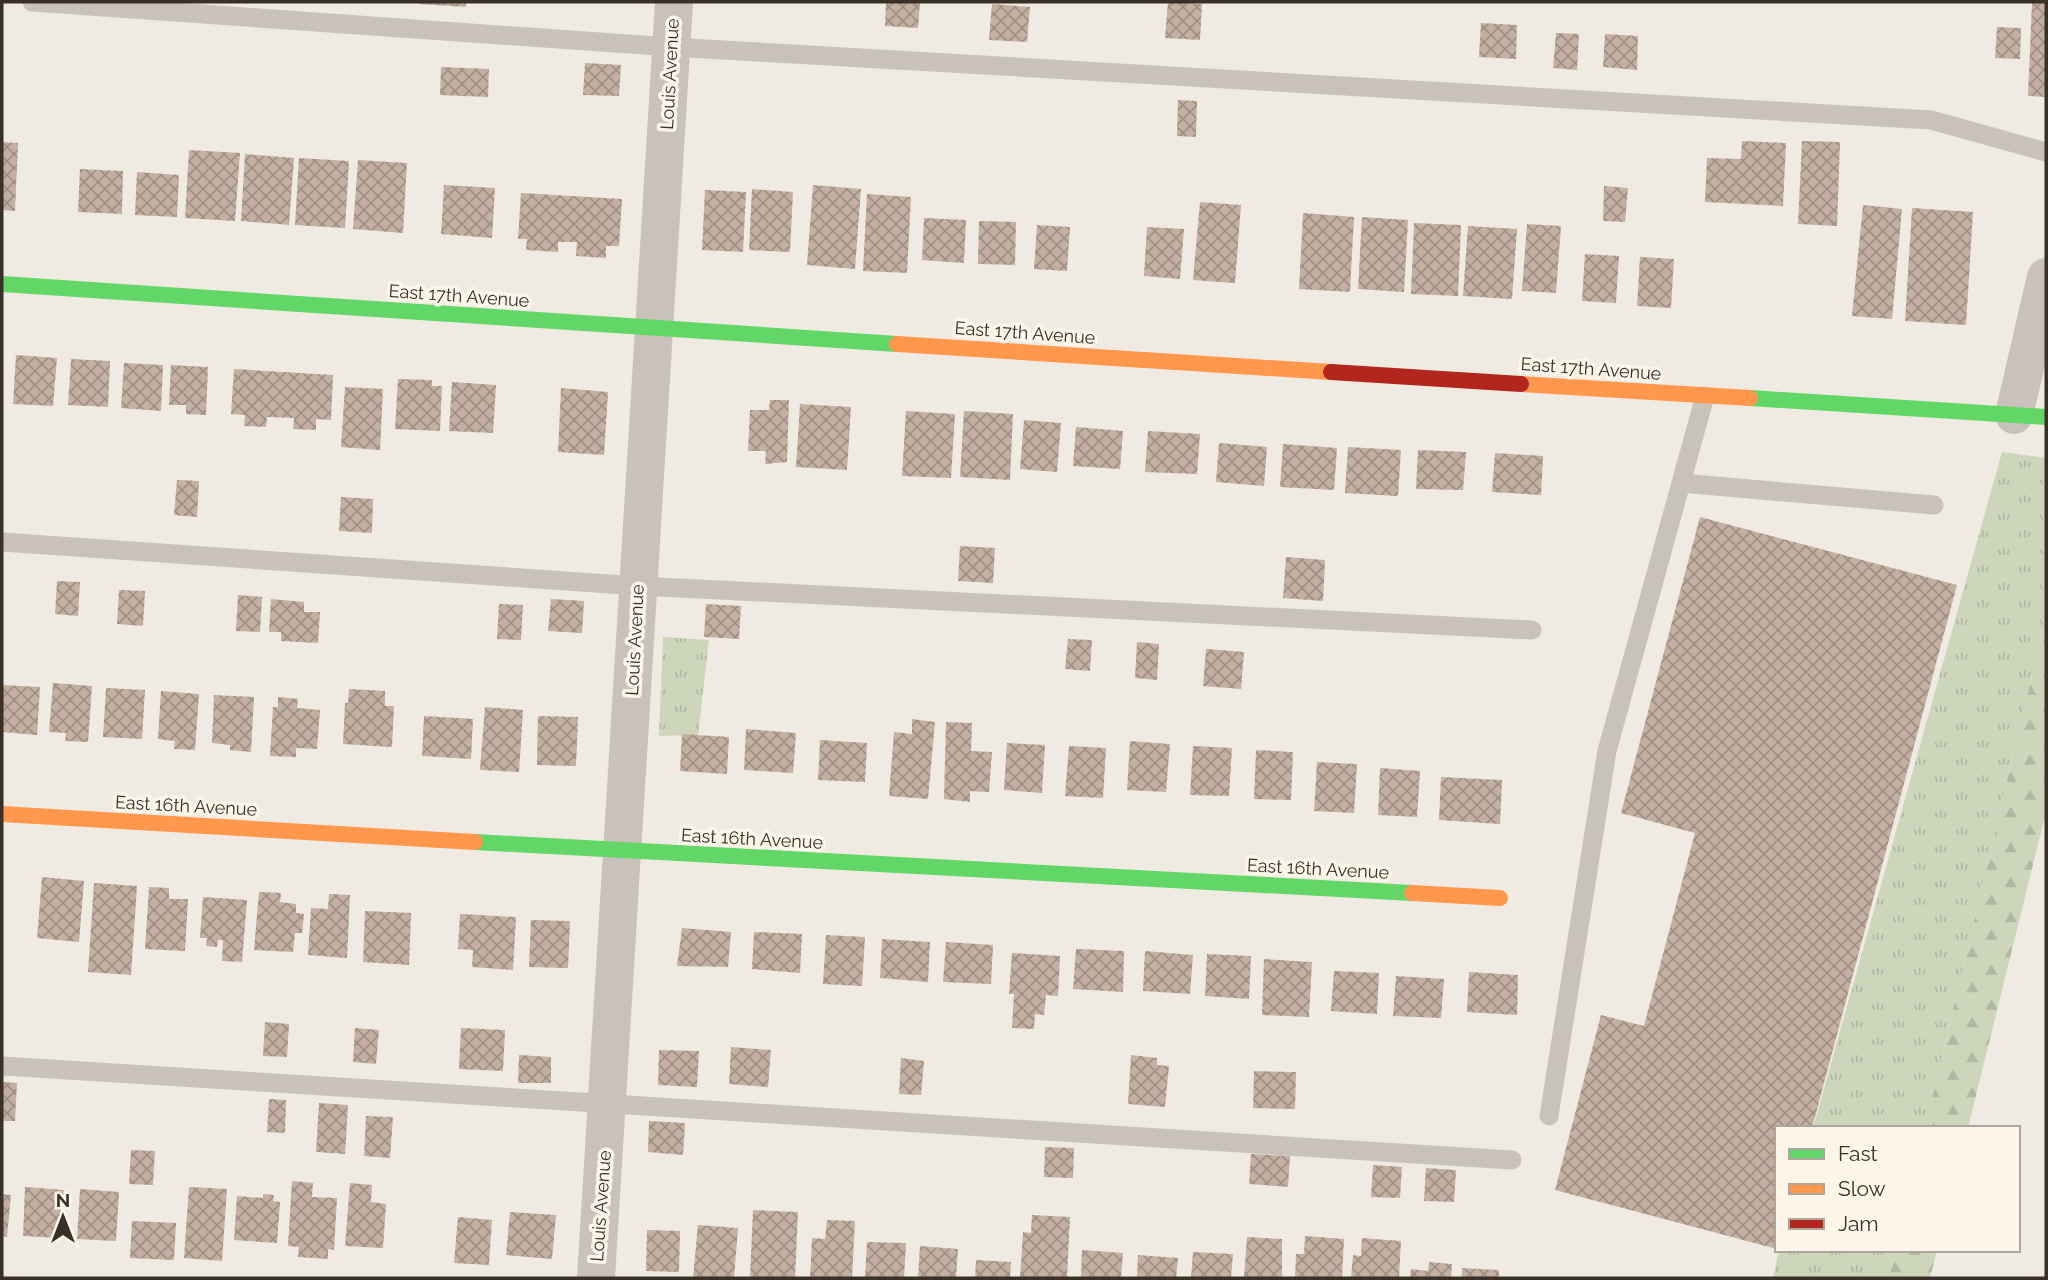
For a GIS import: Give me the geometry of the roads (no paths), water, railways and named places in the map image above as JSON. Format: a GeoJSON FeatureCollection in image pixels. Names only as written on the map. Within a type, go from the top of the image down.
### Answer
{"type":"FeatureCollection","features":[{"type":"Feature","properties":{"kind":"street","name":"Louis Avenue"},"geometry":{"type":"LineString","coordinates":[[596,1278],[674,2]]}},
{"type":"Feature","properties":{"kind":"street"},"geometry":{"type":"LineString","coordinates":[[2030,416],[2046,277]]}},
{"type":"Feature","properties":{"kind":"street","name":"East 17th Avenue"},"geometry":{"type":"LineString","coordinates":[[2,284],[654,329],[2030,416]]}},
{"type":"Feature","properties":{"kind":"street","name":"East 16th Avenue"},"geometry":{"type":"LineString","coordinates":[[2,814],[622,851],[1500,898]]}},
{"type":"Feature","properties":{"kind":"lane"},"geometry":{"type":"LineString","coordinates":[[32,2],[671,47],[1931,120],[2046,152]]}},
{"type":"Feature","properties":{"kind":"lane"},"geometry":{"type":"LineString","coordinates":[[1549,1116],[1606,751],[1705,396]]}},
{"type":"Feature","properties":{"kind":"lane"},"geometry":{"type":"LineString","coordinates":[[1681,483],[1934,505]]}},
{"type":"Feature","properties":{"kind":"lane"},"geometry":{"type":"LineString","coordinates":[[2,542],[638,586],[1532,629]]}},
{"type":"Feature","properties":{"kind":"lane"},"geometry":{"type":"LineString","coordinates":[[2,1066],[1512,1160]]}}]}
